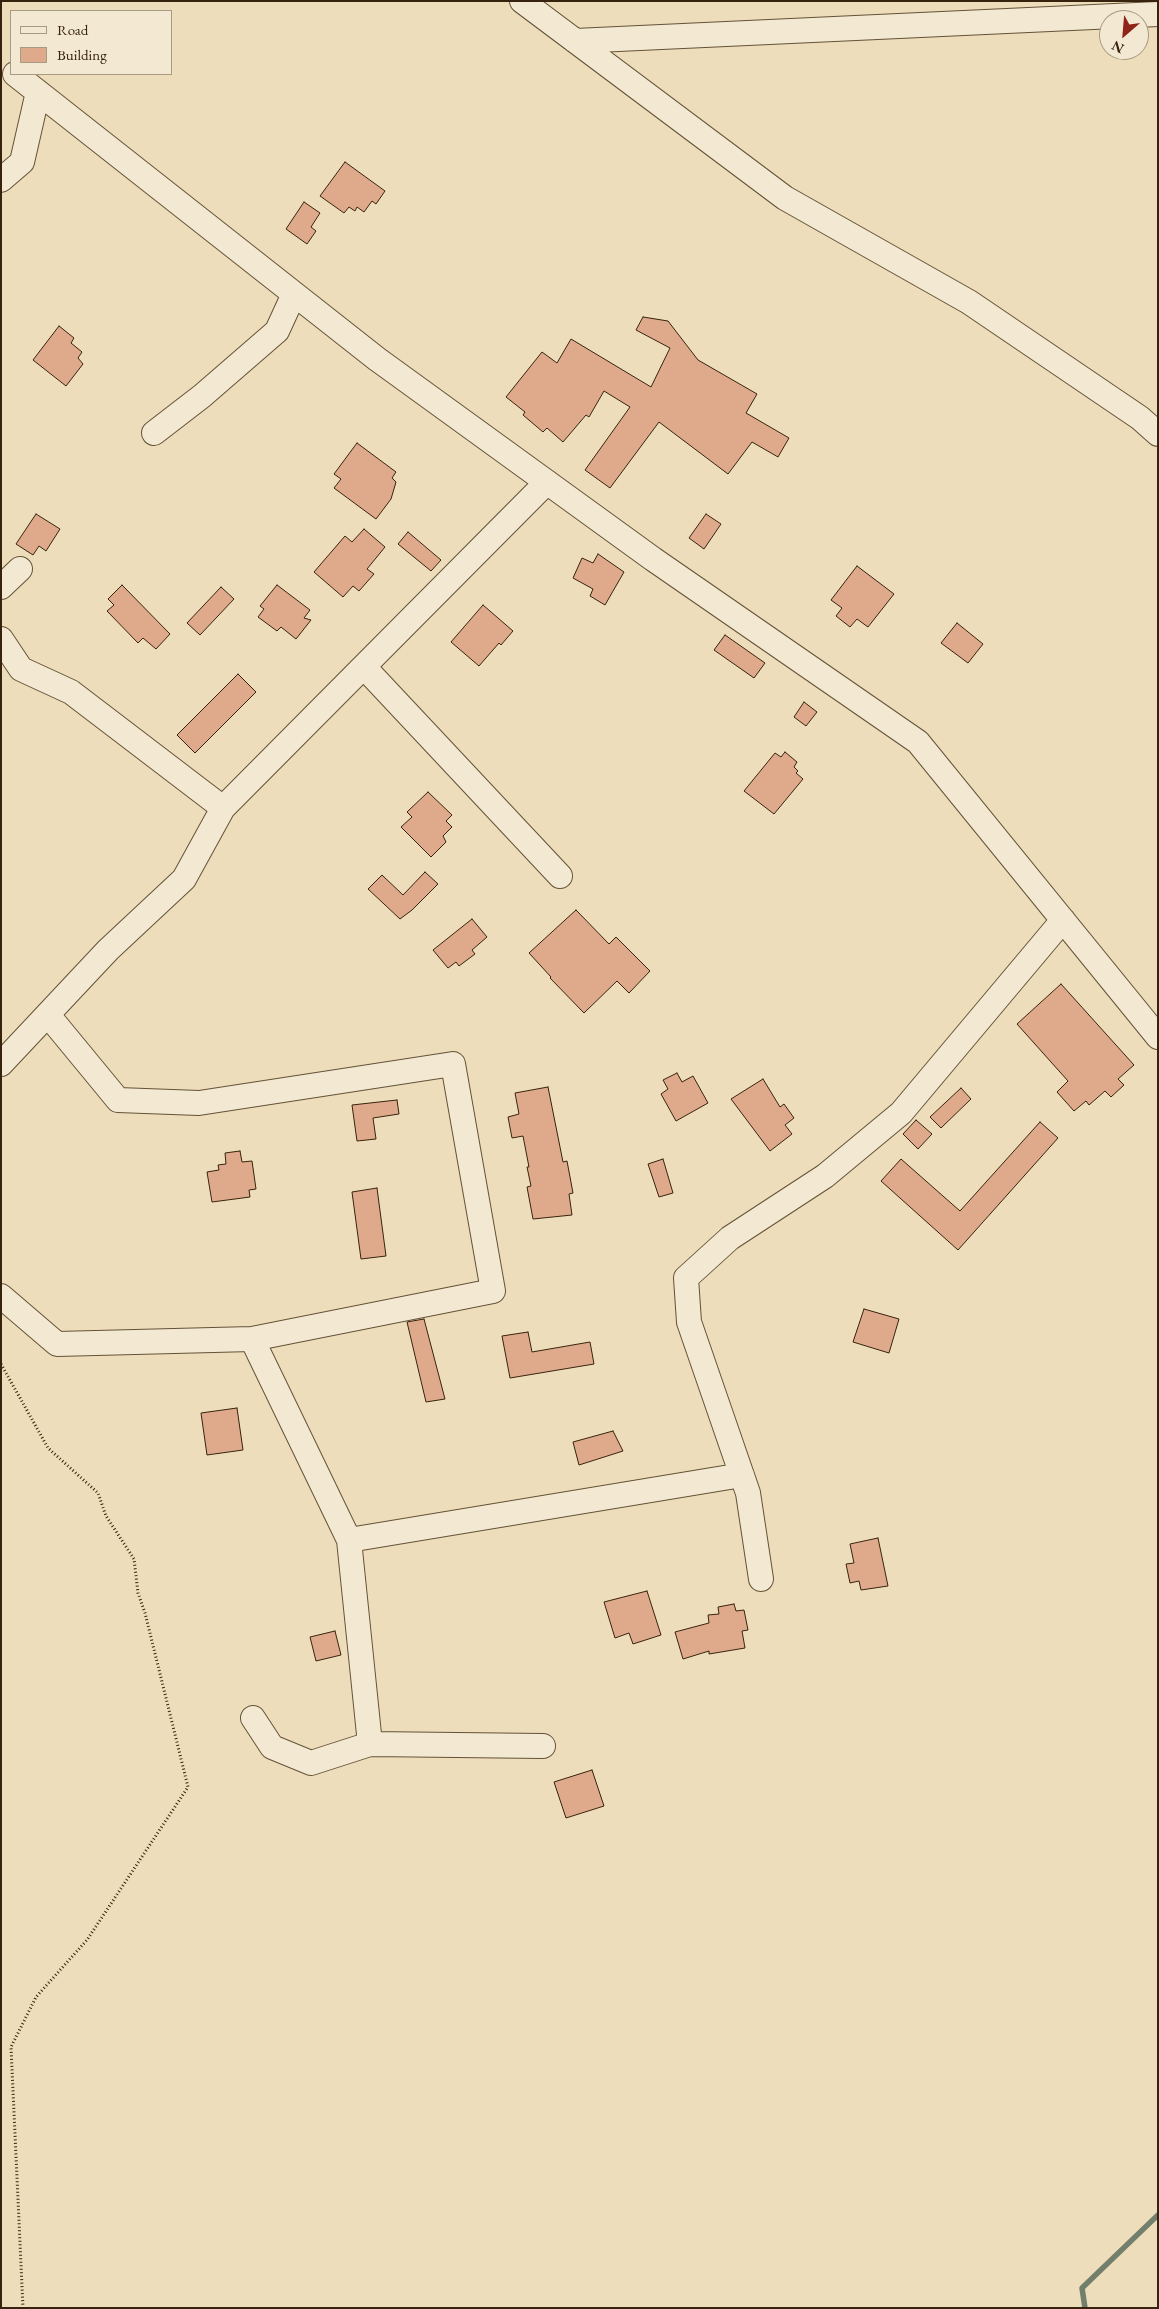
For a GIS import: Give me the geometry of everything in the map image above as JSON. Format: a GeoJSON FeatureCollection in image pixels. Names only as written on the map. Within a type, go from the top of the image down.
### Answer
{"type":"FeatureCollection","features":[{"type":"Feature","properties":{"kind":"street"},"geometry":{"type":"LineString","coordinates":[[522,1],[784,198],[969,302],[1140,418],[1158,434]]}},
{"type":"Feature","properties":{"kind":"street"},"geometry":{"type":"LineString","coordinates":[[575,42],[1158,14]]}},
{"type":"Feature","properties":{"kind":"street"},"geometry":{"type":"LineString","coordinates":[[1,61],[10,70]]}},
{"type":"Feature","properties":{"kind":"street"},"geometry":{"type":"LineString","coordinates":[[16,75],[377,359],[661,564],[918,742],[1158,1037]]}},
{"type":"Feature","properties":{"kind":"street"},"geometry":{"type":"LineString","coordinates":[[1,180],[22,162],[38,92]]}},
{"type":"Feature","properties":{"kind":"street"},"geometry":{"type":"LineString","coordinates":[[154,433],[202,396],[277,331],[294,294]]}},
{"type":"Feature","properties":{"kind":"street"},"geometry":{"type":"LineString","coordinates":[[1,1064],[108,950],[184,879],[223,808],[547,482]]}},
{"type":"Feature","properties":{"kind":"street"},"geometry":{"type":"LineString","coordinates":[[1,587],[20,569]]}},
{"type":"Feature","properties":{"kind":"street"},"geometry":{"type":"LineString","coordinates":[[1,639],[21,670],[71,692],[223,808]]}},
{"type":"Feature","properties":{"kind":"street"},"geometry":{"type":"LineString","coordinates":[[364,667],[560,876]]}},
{"type":"Feature","properties":{"kind":"street"},"geometry":{"type":"LineString","coordinates":[[761,1579],[748,1493],[689,1322],[686,1278],[730,1238],[825,1176],[901,1113],[1063,920]]}},
{"type":"Feature","properties":{"kind":"street"},"geometry":{"type":"LineString","coordinates":[[1,1296],[57,1344],[252,1338],[492,1291],[453,1064],[200,1103],[118,1100],[48,1016]]}},
{"type":"Feature","properties":{"kind":"street"},"geometry":{"type":"LineString","coordinates":[[252,1338],[349,1540],[370,1744]]}},
{"type":"Feature","properties":{"kind":"street"},"geometry":{"type":"LineString","coordinates":[[349,1540],[742,1475]]}},
{"type":"Feature","properties":{"kind":"street"},"geometry":{"type":"LineString","coordinates":[[253,1718],[272,1747],[311,1763],[370,1744],[543,1746]]}},
{"type":"Feature","properties":{"kind":"path"},"geometry":{"type":"LineString","coordinates":[[1,1364],[48,1448],[98,1493],[106,1516],[134,1560],[138,1593],[146,1614],[188,1787],[87,1940],[36,1997],[11,2047],[23,2308]]}},
{"type":"Feature","properties":{"kind":"building"},"geometry":{"type":"Polygon","coordinates":[[[345,162],[385,191],[376,204],[372,201],[364,212],[357,207],[355,211],[349,207],[344,213],[320,196],[345,162]]]}},
{"type":"Feature","properties":{"kind":"building"},"geometry":{"type":"Polygon","coordinates":[[[304,202],[320,213],[311,227],[316,231],[307,244],[286,229],[304,202]]]}},
{"type":"Feature","properties":{"kind":"building"},"geometry":{"type":"Polygon","coordinates":[[[643,317],[668,321],[698,360],[757,394],[746,413],[789,438],[778,457],[752,442],[728,474],[659,422],[610,488],[585,470],[630,407],[604,391],[589,417],[586,415],[563,442],[547,428],[543,432],[523,415],[525,412],[506,397],[542,352],[557,363],[571,339],[651,387],[670,348],[636,330],[643,317]]]}},
{"type":"Feature","properties":{"kind":"building"},"geometry":{"type":"Polygon","coordinates":[[[59,326],[74,338],[71,343],[82,352],[78,358],[83,364],[66,386],[33,360],[59,326]]]}},
{"type":"Feature","properties":{"kind":"building"},"geometry":{"type":"Polygon","coordinates":[[[357,443],[396,472],[392,478],[396,482],[391,499],[376,519],[334,488],[341,479],[334,474],[357,443]]]}},
{"type":"Feature","properties":{"kind":"building"},"geometry":{"type":"Polygon","coordinates":[[[36,514],[60,529],[46,551],[39,546],[33,555],[16,544],[36,514]]]}},
{"type":"Feature","properties":{"kind":"building"},"geometry":{"type":"Polygon","coordinates":[[[706,514],[721,524],[704,549],[689,538],[706,514]]]}},
{"type":"Feature","properties":{"kind":"building"},"geometry":{"type":"Polygon","coordinates":[[[364,529],[385,547],[367,569],[374,574],[359,591],[353,586],[343,597],[314,572],[345,536],[352,542],[364,529]]]}},
{"type":"Feature","properties":{"kind":"building"},"geometry":{"type":"Polygon","coordinates":[[[408,532],[441,560],[431,571],[398,544],[408,532]]]}},
{"type":"Feature","properties":{"kind":"building"},"geometry":{"type":"Polygon","coordinates":[[[598,554],[624,572],[605,605],[590,596],[593,589],[573,578],[582,558],[593,563],[598,554]]]}},
{"type":"Feature","properties":{"kind":"building"},"geometry":{"type":"Polygon","coordinates":[[[857,566],[894,594],[868,627],[857,619],[850,627],[836,616],[842,608],[831,600],[857,566]]]}},
{"type":"Feature","properties":{"kind":"building"},"geometry":{"type":"Polygon","coordinates":[[[122,585],[170,634],[156,649],[143,638],[138,643],[107,611],[114,605],[108,599],[122,585]]]}},
{"type":"Feature","properties":{"kind":"building"},"geometry":{"type":"Polygon","coordinates":[[[277,585],[310,610],[304,618],[311,620],[296,639],[281,627],[277,631],[258,617],[264,609],[260,606],[277,585]]]}},
{"type":"Feature","properties":{"kind":"building"},"geometry":{"type":"Polygon","coordinates":[[[221,587],[234,599],[200,635],[187,623],[221,587]]]}},
{"type":"Feature","properties":{"kind":"building"},"geometry":{"type":"Polygon","coordinates":[[[483,605],[513,631],[501,645],[499,643],[479,666],[451,642],[483,605]]]}},
{"type":"Feature","properties":{"kind":"building"},"geometry":{"type":"Polygon","coordinates":[[[957,623],[983,644],[968,663],[941,643],[957,623]]]}},
{"type":"Feature","properties":{"kind":"building"},"geometry":{"type":"Polygon","coordinates":[[[725,635],[765,663],[754,678],[714,650],[725,635]]]}},
{"type":"Feature","properties":{"kind":"building"},"geometry":{"type":"Polygon","coordinates":[[[238,674],[256,692],[195,753],[177,735],[238,674]]]}},
{"type":"Feature","properties":{"kind":"building"},"geometry":{"type":"Polygon","coordinates":[[[804,702],[817,712],[806,726],[794,717],[804,702]]]}},
{"type":"Feature","properties":{"kind":"building"},"geometry":{"type":"Polygon","coordinates":[[[785,752],[797,762],[794,767],[798,771],[796,773],[803,779],[774,814],[744,791],[775,753],[781,757],[785,752]]]}},
{"type":"Feature","properties":{"kind":"building"},"geometry":{"type":"Polygon","coordinates":[[[428,792],[452,815],[446,821],[452,827],[443,836],[446,842],[431,857],[401,827],[412,817],[407,812],[428,792]]]}},
{"type":"Feature","properties":{"kind":"building"},"geometry":{"type":"Polygon","coordinates":[[[425,872],[438,884],[412,910],[400,919],[368,889],[382,875],[403,895],[425,872]]]}},
{"type":"Feature","properties":{"kind":"building"},"geometry":{"type":"Polygon","coordinates":[[[576,910],[609,944],[616,937],[650,971],[629,993],[617,981],[584,1013],[529,953],[576,910]]]}},
{"type":"Feature","properties":{"kind":"building"},"geometry":{"type":"Polygon","coordinates":[[[472,919],[487,937],[472,950],[475,954],[459,966],[456,962],[448,968],[433,950],[472,919]]]}},
{"type":"Feature","properties":{"kind":"building"},"geometry":{"type":"Polygon","coordinates":[[[1061,984],[1134,1065],[1118,1079],[1124,1085],[1111,1097],[1105,1091],[1089,1105],[1086,1101],[1074,1111],[1057,1092],[1068,1081],[1017,1024],[1061,984]]]}},
{"type":"Feature","properties":{"kind":"building"},"geometry":{"type":"Polygon","coordinates":[[[677,1073],[682,1082],[693,1076],[708,1103],[676,1121],[661,1094],[668,1089],[663,1080],[677,1073]]]}},
{"type":"Feature","properties":{"kind":"building"},"geometry":{"type":"Polygon","coordinates":[[[763,1079],[780,1107],[784,1104],[794,1118],[785,1125],[792,1134],[770,1151],[731,1099],[763,1079]]]}},
{"type":"Feature","properties":{"kind":"building"},"geometry":{"type":"Polygon","coordinates":[[[548,1087],[563,1162],[567,1161],[573,1193],[569,1194],[572,1215],[533,1219],[527,1187],[531,1186],[527,1167],[529,1167],[523,1136],[512,1138],[508,1117],[519,1114],[515,1093],[548,1087]]]}},
{"type":"Feature","properties":{"kind":"building"},"geometry":{"type":"Polygon","coordinates":[[[961,1088],[971,1099],[941,1128],[930,1117],[961,1088]]]}},
{"type":"Feature","properties":{"kind":"building"},"geometry":{"type":"Polygon","coordinates":[[[397,1100],[399,1114],[373,1118],[376,1139],[357,1141],[352,1105],[397,1100]]]}},
{"type":"Feature","properties":{"kind":"building"},"geometry":{"type":"Polygon","coordinates":[[[916,1120],[932,1134],[918,1149],[903,1134],[916,1120]]]}},
{"type":"Feature","properties":{"kind":"building"},"geometry":{"type":"Polygon","coordinates":[[[1040,1122],[1058,1138],[958,1250],[881,1181],[901,1159],[960,1211],[1040,1122]]]}},
{"type":"Feature","properties":{"kind":"building"},"geometry":{"type":"Polygon","coordinates":[[[240,1151],[242,1162],[252,1161],[256,1189],[249,1190],[250,1197],[212,1202],[207,1172],[219,1170],[218,1165],[226,1164],[225,1153],[240,1151]]]}},
{"type":"Feature","properties":{"kind":"building"},"geometry":{"type":"Polygon","coordinates":[[[663,1159],[673,1193],[659,1197],[648,1164],[663,1159]]]}},
{"type":"Feature","properties":{"kind":"building"},"geometry":{"type":"Polygon","coordinates":[[[377,1188],[386,1256],[361,1259],[352,1192],[377,1188]]]}},
{"type":"Feature","properties":{"kind":"building"},"geometry":{"type":"Polygon","coordinates":[[[864,1309],[899,1319],[889,1353],[853,1342],[864,1309]]]}},
{"type":"Feature","properties":{"kind":"building"},"geometry":{"type":"Polygon","coordinates":[[[424,1319],[445,1399],[426,1402],[407,1322],[424,1319]]]}},
{"type":"Feature","properties":{"kind":"building"},"geometry":{"type":"Polygon","coordinates":[[[528,1332],[532,1352],[590,1342],[594,1364],[510,1378],[502,1336],[528,1332]]]}},
{"type":"Feature","properties":{"kind":"building"},"geometry":{"type":"Polygon","coordinates":[[[237,1408],[243,1450],[207,1455],[201,1413],[237,1408]]]}},
{"type":"Feature","properties":{"kind":"building"},"geometry":{"type":"Polygon","coordinates":[[[613,1431],[623,1451],[579,1465],[573,1442],[613,1431]]]}},
{"type":"Feature","properties":{"kind":"building"},"geometry":{"type":"Polygon","coordinates":[[[878,1538],[888,1586],[861,1590],[859,1581],[850,1583],[846,1564],[854,1563],[850,1544],[878,1538]]]}},
{"type":"Feature","properties":{"kind":"building"},"geometry":{"type":"Polygon","coordinates":[[[647,1591],[661,1635],[633,1644],[629,1633],[615,1638],[604,1602],[647,1591]]]}},
{"type":"Feature","properties":{"kind":"building"},"geometry":{"type":"Polygon","coordinates":[[[734,1604],[736,1611],[744,1610],[748,1630],[742,1631],[745,1648],[709,1654],[709,1651],[683,1659],[675,1632],[709,1623],[708,1615],[719,1614],[718,1607],[734,1604]]]}},
{"type":"Feature","properties":{"kind":"building"},"geometry":{"type":"Polygon","coordinates":[[[335,1631],[341,1655],[316,1661],[310,1637],[335,1631]]]}},
{"type":"Feature","properties":{"kind":"building"},"geometry":{"type":"Polygon","coordinates":[[[592,1770],[604,1806],[566,1818],[554,1782],[592,1770]]]}},
{"type":"Feature","properties":{"kind":"waterway"},"geometry":{"type":"LineString","coordinates":[[1085,2308],[1082,2288],[1158,2215]]}}]}
